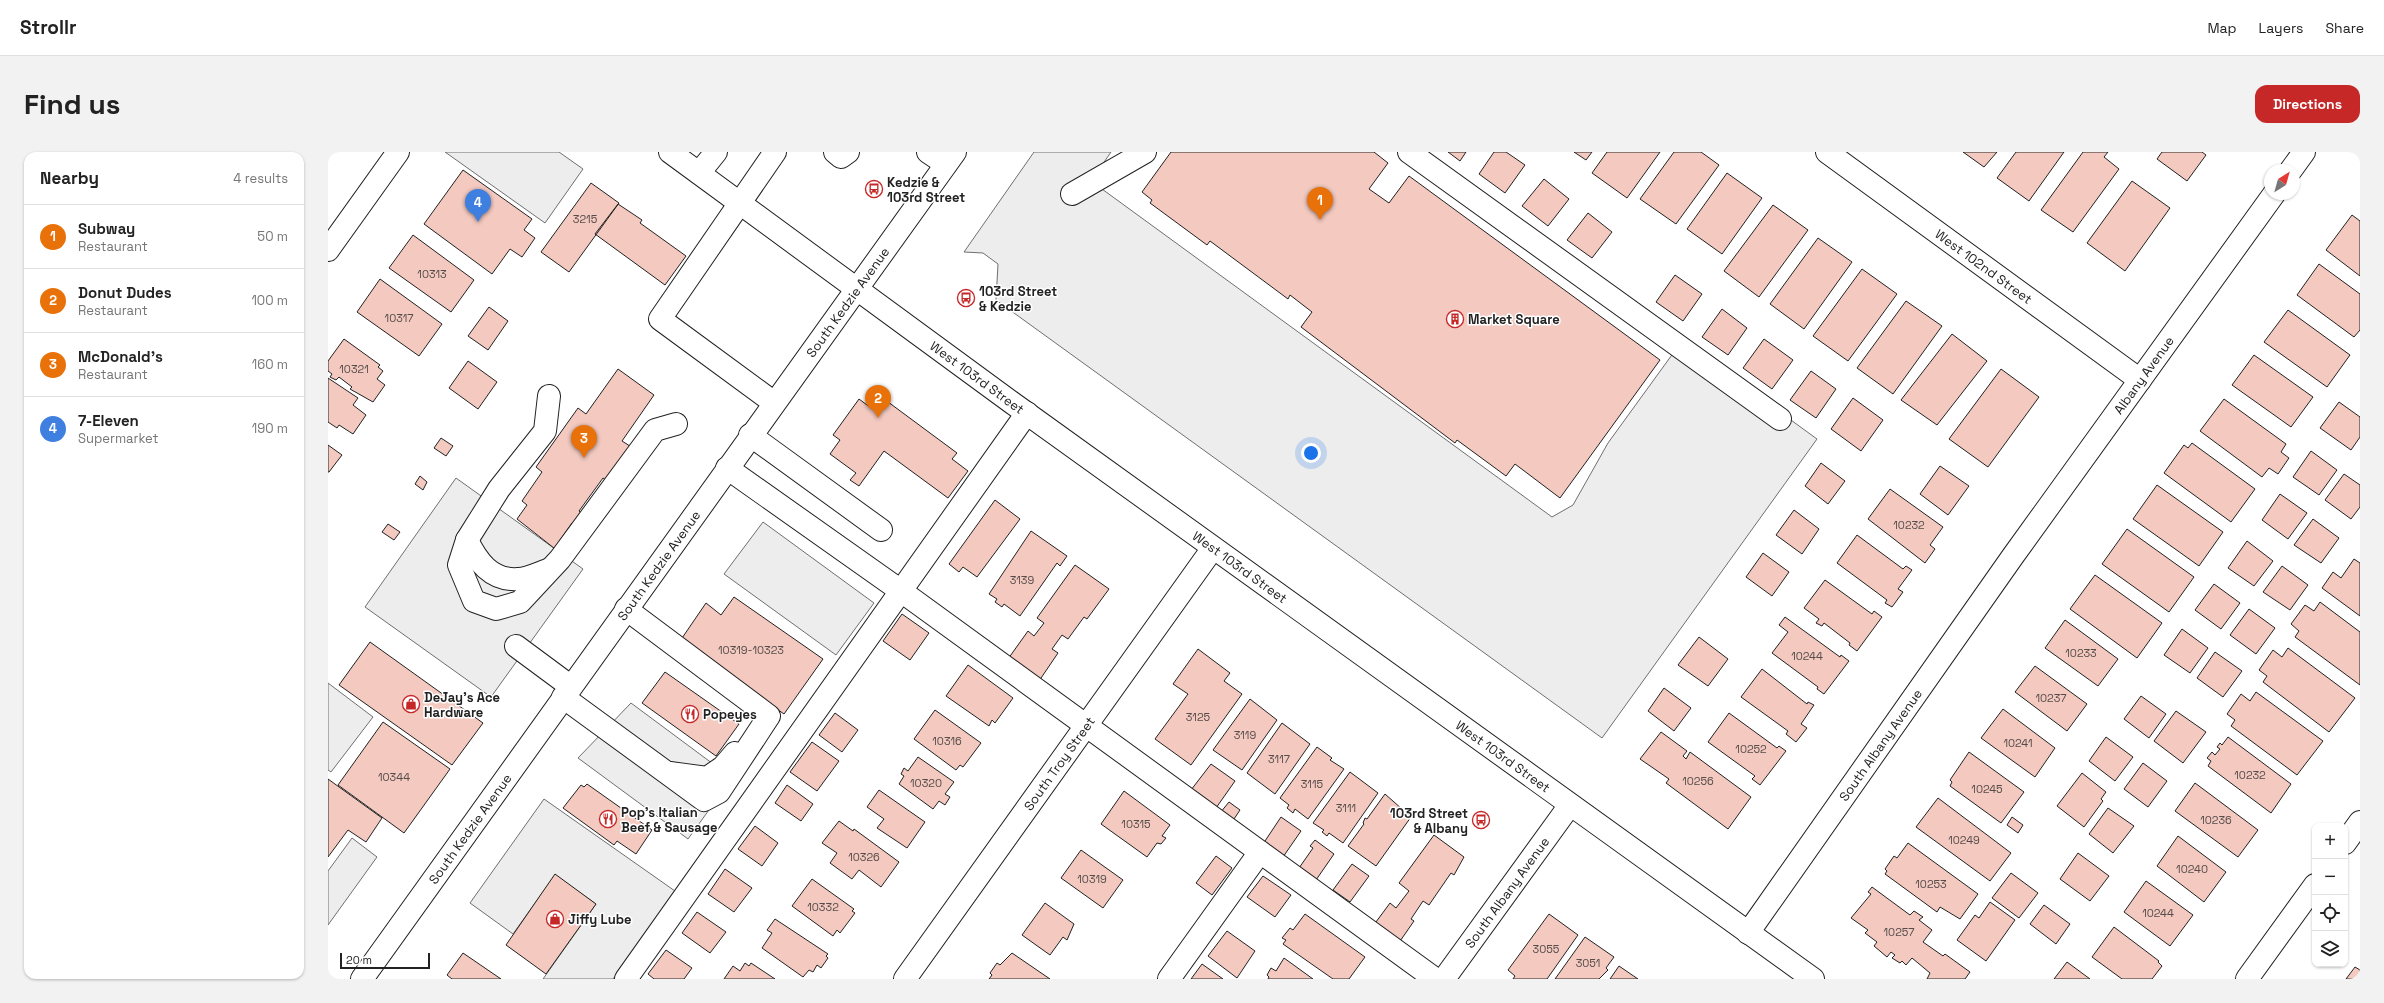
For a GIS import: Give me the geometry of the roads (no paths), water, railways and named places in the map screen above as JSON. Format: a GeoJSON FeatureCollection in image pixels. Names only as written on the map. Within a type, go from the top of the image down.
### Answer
{"type":"FeatureCollection","features":[{"type":"Feature","properties":{"kind":"main road"},"geometry":{"type":"LineString","coordinates":[[328,250],[398,152]]}},
{"type":"Feature","properties":{"kind":"main road","name":"West 103rd Street"},"geometry":{"type":"LineString","coordinates":[[670,152],[1213,548],[1813,979]]}},
{"type":"Feature","properties":{"kind":"main road"},"geometry":{"type":"LineString","coordinates":[[699,173],[716,152]]}},
{"type":"Feature","properties":{"kind":"main road"},"geometry":{"type":"LineString","coordinates":[[773,402],[660,319],[741,204],[775,152]]}},
{"type":"Feature","properties":{"kind":"main road"},"geometry":{"type":"LineString","coordinates":[[835,152],[841,157],[848,152]]}},
{"type":"Feature","properties":{"kind":"main road"},"geometry":{"type":"LineString","coordinates":[[928,152],[950,158]]}},
{"type":"Feature","properties":{"kind":"main road"},"geometry":{"type":"LineString","coordinates":[[1072,194],[1145,152]]}},
{"type":"Feature","properties":{"kind":"main road"},"geometry":{"type":"LineString","coordinates":[[1409,152],[1780,419]]}},
{"type":"Feature","properties":{"kind":"main road","name":"West 102nd Street"},"geometry":{"type":"LineString","coordinates":[[1827,152],[2140,380]]}},
{"type":"Feature","properties":{"kind":"main road"},"geometry":{"type":"LineString","coordinates":[[2295,164],[2304,152]]}},
{"type":"Feature","properties":{"kind":"main road","name":"South Kedzie Avenue"},"geometry":{"type":"LineString","coordinates":[[362,979],[773,402],[857,289],[950,158]]}},
{"type":"Feature","properties":{"kind":"main road","name":"Albany Avenue"},"geometry":{"type":"LineString","coordinates":[[2013,556],[2270,200]]}},
{"type":"Feature","properties":{"kind":"main road"},"geometry":{"type":"LineString","coordinates":[[549,396],[546,431],[499,489],[467,540],[459,565],[474,601],[496,609],[520,602],[560,559],[655,430],[676,424]]}},
{"type":"Feature","properties":{"kind":"main road"},"geometry":{"type":"LineString","coordinates":[[626,979],[1027,413]]}},
{"type":"Feature","properties":{"kind":"main road"},"geometry":{"type":"LineString","coordinates":[[750,435],[881,530]]}},
{"type":"Feature","properties":{"kind":"main road"},"geometry":{"type":"LineString","coordinates":[[726,468],[901,591],[1435,979]]}},
{"type":"Feature","properties":{"kind":"main road"},"geometry":{"type":"LineString","coordinates":[[467,540],[477,562],[498,577],[518,579],[549,570]]}},
{"type":"Feature","properties":{"kind":"main road","name":"South Troy Street"},"geometry":{"type":"LineString","coordinates":[[905,979],[1213,548]]}},
{"type":"Feature","properties":{"kind":"main road","name":"South Albany Avenue"},"geometry":{"type":"LineString","coordinates":[[1748,932],[2013,556]]}},
{"type":"Feature","properties":{"kind":"main road"},"geometry":{"type":"LineString","coordinates":[[516,646],[567,692],[666,773],[707,778],[723,767],[743,743],[753,704],[626,609]]}},
{"type":"Feature","properties":{"kind":"main road","name":"South Albany Avenue"},"geometry":{"type":"LineString","coordinates":[[1444,979],[1570,805]]}},
{"type":"Feature","properties":{"kind":"main road"},"geometry":{"type":"LineString","coordinates":[[2348,839],[2360,822]]}},
{"type":"Feature","properties":{"kind":"main road"},"geometry":{"type":"LineString","coordinates":[[1169,979],[1260,852]]}},
{"type":"Feature","properties":{"kind":"main road"},"geometry":{"type":"LineString","coordinates":[[2247,979],[2312,889]]}},
{"type":"Feature","properties":{"kind":"place","name":"Kedzie & 103rd Street"},"geometry":{"type":"Point","coordinates":[874,189]}},
{"type":"Feature","properties":{"kind":"place","name":"Subway"},"geometry":{"type":"Point","coordinates":[1320,220]}},
{"type":"Feature","properties":{"kind":"place","name":"7-Eleven"},"geometry":{"type":"Point","coordinates":[478,222]}},
{"type":"Feature","properties":{"kind":"place","name":"103rd Street & Kedzie"},"geometry":{"type":"Point","coordinates":[966,298]}},
{"type":"Feature","properties":{"kind":"place","name":"Market Square"},"geometry":{"type":"Point","coordinates":[1455,319]}},
{"type":"Feature","properties":{"kind":"place","name":"Donut Dudes"},"geometry":{"type":"Point","coordinates":[878,418]}},
{"type":"Feature","properties":{"kind":"place","name":"McDonald's"},"geometry":{"type":"Point","coordinates":[584,458]}},
{"type":"Feature","properties":{"kind":"place","name":"DeJay's Ace Hardware"},"geometry":{"type":"Point","coordinates":[411,704]}},
{"type":"Feature","properties":{"kind":"place","name":"Popeyes"},"geometry":{"type":"Point","coordinates":[690,714]}},
{"type":"Feature","properties":{"kind":"place","name":"Pop's Italian Beef & Sausage"},"geometry":{"type":"Point","coordinates":[608,819]}},
{"type":"Feature","properties":{"kind":"place","name":"103rd Street & Albany"},"geometry":{"type":"Point","coordinates":[1481,820]}},
{"type":"Feature","properties":{"kind":"place","name":"Jiffy Lube"},"geometry":{"type":"Point","coordinates":[555,919]}}]}
